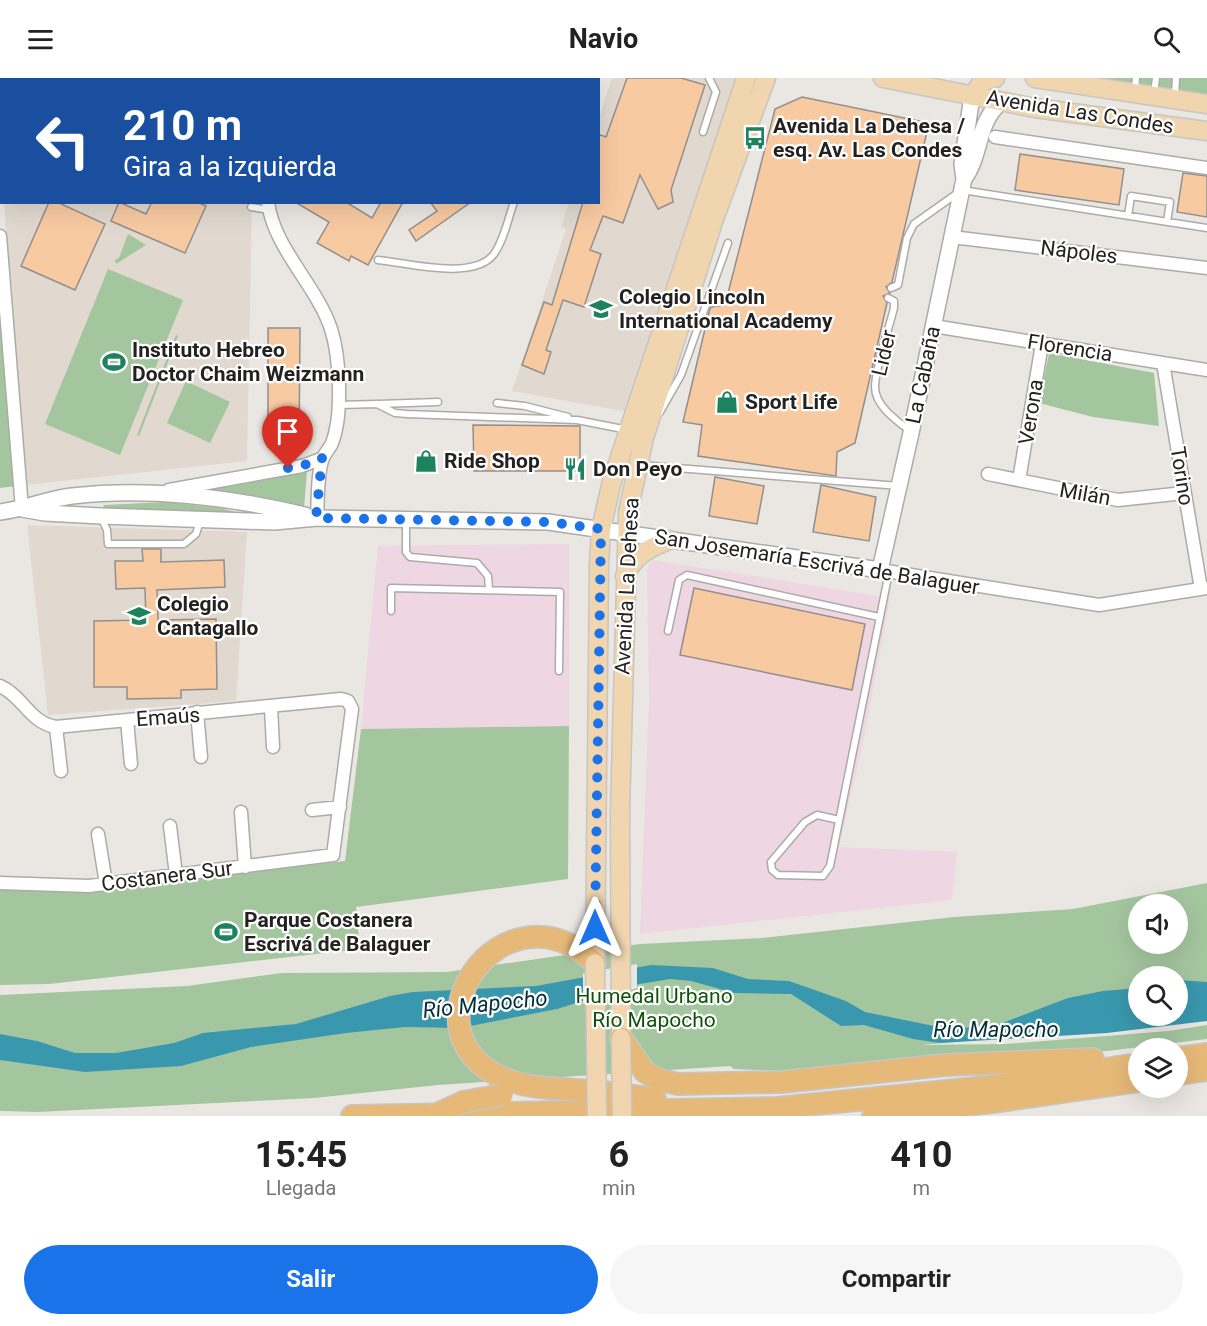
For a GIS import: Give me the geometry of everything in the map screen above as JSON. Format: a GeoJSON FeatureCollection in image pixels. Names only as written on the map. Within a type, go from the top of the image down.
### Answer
{"type":"FeatureCollection","features":[{"type":"Feature","properties":{"kind":"highway"},"geometry":{"type":"LineString","coordinates":[[503,1086],[469,1049],[461,1029],[459,1008],[464,986],[473,970],[493,949],[508,941],[547,938],[572,946],[595,963]]}},
{"type":"Feature","properties":{"kind":"highway"},"geometry":{"type":"LineString","coordinates":[[621,1038],[640,1067],[660,1080],[678,1084],[750,1083],[945,1065],[1128,1056]]}},
{"type":"Feature","properties":{"kind":"highway"},"geometry":{"type":"LineString","coordinates":[[352,1116],[777,1108],[986,1087],[1128,1066]]}},
{"type":"Feature","properties":{"kind":"highway"},"geometry":{"type":"LineString","coordinates":[[873,1116],[1128,1083]]}},
{"type":"Feature","properties":{"kind":"highway"},"geometry":{"type":"LineString","coordinates":[[433,1116],[503,1086],[777,1108]]}},
{"type":"Feature","properties":{"kind":"highway"},"geometry":{"type":"LineString","coordinates":[[972,1116],[1086,1089]]}},
{"type":"Feature","properties":{"kind":"main road","name":"Avenida La Dehesa"},"geometry":{"type":"LineString","coordinates":[[622,1116],[620,928],[624,578],[625,533],[637,464],[636,434],[746,78]]}},
{"type":"Feature","properties":{"kind":"main road","name":"Avenida La Dehesa"},"geometry":{"type":"LineString","coordinates":[[597,1116],[595,928],[601,529],[766,78]]}},
{"type":"Feature","properties":{"kind":"main road","name":"Avenida Las Condes"},"geometry":{"type":"LineString","coordinates":[[883,78],[1001,102],[1207,131]]}},
{"type":"Feature","properties":{"kind":"main road"},"geometry":{"type":"LineString","coordinates":[[972,96],[983,81],[995,78]]}},
{"type":"Feature","properties":{"kind":"main road","name":"Avenida Las Condes"},"geometry":{"type":"LineString","coordinates":[[1042,79],[1135,86],[1154,96],[1207,104]]}},
{"type":"Feature","properties":{"kind":"main road"},"geometry":{"type":"LineString","coordinates":[[624,578],[631,563],[643,552],[669,540]]}},
{"type":"Feature","properties":{"kind":"street","name":"La Cabaña"},"geometry":{"type":"LineString","coordinates":[[963,185],[962,164],[972,96]]}},
{"type":"Feature","properties":{"kind":"street","name":"La Cabaña"},"geometry":{"type":"LineString","coordinates":[[884,571],[899,486],[963,185],[972,166],[985,121],[1001,102]]}},
{"type":"Feature","properties":{"kind":"street"},"geometry":{"type":"LineString","coordinates":[[995,137],[1207,168]]}},
{"type":"Feature","properties":{"kind":"street"},"geometry":{"type":"LineString","coordinates":[[269,206],[278,232],[325,313],[332,330],[337,359],[337,405],[332,442],[322,458],[316,518]]}},
{"type":"Feature","properties":{"kind":"street"},"geometry":{"type":"LineString","coordinates":[[0,236],[22,509]]}},
{"type":"Feature","properties":{"kind":"street","name":"Nápoles"},"geometry":{"type":"LineString","coordinates":[[952,237],[1207,268]]}},
{"type":"Feature","properties":{"kind":"street","name":"Florencia"},"geometry":{"type":"LineString","coordinates":[[933,326],[1207,370]]}},
{"type":"Feature","properties":{"kind":"street","name":"Verona"},"geometry":{"type":"LineString","coordinates":[[1019,480],[1042,344]]}},
{"type":"Feature","properties":{"kind":"street","name":"Torino"},"geometry":{"type":"LineString","coordinates":[[1163,363],[1184,494],[1204,589]]}},
{"type":"Feature","properties":{"kind":"street"},"geometry":{"type":"LineString","coordinates":[[159,492],[302,466],[322,458]]}},
{"type":"Feature","properties":{"kind":"street","name":"Milán"},"geometry":{"type":"LineString","coordinates":[[988,474],[1118,500],[1152,499],[1184,494]]}},
{"type":"Feature","properties":{"kind":"street","name":"San Josemaría Escrivá de Balaguer"},"geometry":{"type":"LineString","coordinates":[[0,512],[22,509],[48,500],[111,493],[159,492],[274,508],[316,518]]}},
{"type":"Feature","properties":{"kind":"street"},"geometry":{"type":"LineString","coordinates":[[101,516],[96,512],[96,505],[99,500],[111,493]]}},
{"type":"Feature","properties":{"kind":"street","name":"San Josemaría Escrivá de Balaguer"},"geometry":{"type":"LineString","coordinates":[[22,509],[45,513],[101,516],[274,522],[316,518],[548,522],[1100,605],[1204,589]]}},
{"type":"Feature","properties":{"kind":"street"},"geometry":{"type":"LineString","coordinates":[[0,686],[10,691],[37,720],[56,727],[61,771]]}},
{"type":"Feature","properties":{"kind":"street","name":"Emaús"},"geometry":{"type":"LineString","coordinates":[[56,727],[197,712],[212,714],[340,699],[350,703],[352,713],[340,807]]}},
{"type":"Feature","properties":{"kind":"street"},"geometry":{"type":"LineString","coordinates":[[271,707],[273,747]]}},
{"type":"Feature","properties":{"kind":"street"},"geometry":{"type":"LineString","coordinates":[[197,712],[201,757]]}},
{"type":"Feature","properties":{"kind":"street"},"geometry":{"type":"LineString","coordinates":[[127,720],[131,764]]}},
{"type":"Feature","properties":{"kind":"street"},"geometry":{"type":"LineString","coordinates":[[312,810],[340,807]]}},
{"type":"Feature","properties":{"kind":"street","name":"Costanera Sur"},"geometry":{"type":"LineString","coordinates":[[0,883],[89,886],[333,855],[340,807]]}},
{"type":"Feature","properties":{"kind":"street"},"geometry":{"type":"LineString","coordinates":[[241,812],[245,867]]}},
{"type":"Feature","properties":{"kind":"street"},"geometry":{"type":"LineString","coordinates":[[170,826],[176,875]]}},
{"type":"Feature","properties":{"kind":"street"},"geometry":{"type":"LineString","coordinates":[[98,834],[106,884]]}},
{"type":"Feature","properties":{"kind":"lane"},"geometry":{"type":"LineString","coordinates":[[703,132],[716,92],[709,78]]}},
{"type":"Feature","properties":{"kind":"lane"},"geometry":{"type":"LineString","coordinates":[[1154,96],[1156,78]]}},
{"type":"Feature","properties":{"kind":"lane"},"geometry":{"type":"LineString","coordinates":[[1174,100],[1176,78]]}},
{"type":"Feature","properties":{"kind":"lane"},"geometry":{"type":"LineString","coordinates":[[891,288],[898,285],[907,238],[914,224],[963,185],[1128,216],[1207,228]]}},
{"type":"Feature","properties":{"kind":"lane"},"geometry":{"type":"LineString","coordinates":[[1128,216],[1131,196],[1170,202],[1167,222]]}},
{"type":"Feature","properties":{"kind":"lane"},"geometry":{"type":"LineString","coordinates":[[378,260],[449,269],[479,267],[495,252],[513,204]]}},
{"type":"Feature","properties":{"kind":"lane"},"geometry":{"type":"LineString","coordinates":[[251,207],[269,206]]}},
{"type":"Feature","properties":{"kind":"lane"},"geometry":{"type":"LineString","coordinates":[[497,403],[546,410],[636,434],[681,375],[728,243]]}},
{"type":"Feature","properties":{"kind":"lane","name":"Lider"},"geometry":{"type":"LineString","coordinates":[[888,298],[894,301],[894,308],[875,389],[881,404],[911,433]]}},
{"type":"Feature","properties":{"kind":"lane"},"geometry":{"type":"LineString","coordinates":[[337,405],[438,402]]}},
{"type":"Feature","properties":{"kind":"lane"},"geometry":{"type":"LineString","coordinates":[[377,404],[395,412],[407,414],[577,420]]}},
{"type":"Feature","properties":{"kind":"lane"},"geometry":{"type":"LineString","coordinates":[[637,464],[657,468],[899,486]]}},
{"type":"Feature","properties":{"kind":"lane"},"geometry":{"type":"LineString","coordinates":[[101,516],[107,530],[108,544],[184,544],[196,534],[201,519]]}},
{"type":"Feature","properties":{"kind":"lane"},"geometry":{"type":"LineString","coordinates":[[406,519],[406,552],[410,557],[477,564],[488,576],[489,590]]}},
{"type":"Feature","properties":{"kind":"lane"},"geometry":{"type":"LineString","coordinates":[[839,820],[817,815],[806,822],[771,862],[772,870],[778,876],[823,876],[830,866],[879,617],[884,571]]}},
{"type":"Feature","properties":{"kind":"lane"},"geometry":{"type":"LineString","coordinates":[[668,631],[679,580],[687,575],[879,617]]}},
{"type":"Feature","properties":{"kind":"lane"},"geometry":{"type":"LineString","coordinates":[[391,610],[391,588],[560,592],[559,671]]}},
{"type":"Feature","properties":{"kind":"shaded area","name":"Colegio Lincoln International Academy"},"geometry":{"type":"Polygon","coordinates":[[[612,78],[743,78],[628,412],[512,391],[566,229],[561,226],[569,204],[600,204],[600,115],[612,78]]]}},
{"type":"Feature","properties":{"kind":"shaded area","name":"Instituto Hebreo Doctor Chaim Weizmann"},"geometry":{"type":"Polygon","coordinates":[[[4,204],[252,204],[247,461],[25,485],[4,204]]]}},
{"type":"Feature","properties":{"kind":"shaded area","name":"Colegio Cantagallo"},"geometry":{"type":"Polygon","coordinates":[[[27,525],[247,532],[236,701],[48,715],[27,525]]]}},
{"type":"Feature","properties":{"kind":"shaded area"},"geometry":{"type":"Polygon","coordinates":[[[569,544],[569,726],[361,729],[378,546],[569,544]]]}},
{"type":"Feature","properties":{"kind":"shaded area"},"geometry":{"type":"Polygon","coordinates":[[[653,560],[890,598],[863,743],[839,847],[957,852],[952,900],[640,934],[649,700],[647,569],[653,560]]]}},
{"type":"Feature","properties":{"kind":"green space"},"geometry":{"type":"Polygon","coordinates":[[[1076,78],[1207,78],[1207,96],[1076,78]]]}},
{"type":"Feature","properties":{"kind":"green space"},"geometry":{"type":"Polygon","coordinates":[[[128,234],[146,245],[116,264],[115,260],[119,258],[128,234]]]}},
{"type":"Feature","properties":{"kind":"green space","name":"Instituto Hebreo Doctor Chaim Weizmann"},"geometry":{"type":"Polygon","coordinates":[[[108,269],[183,300],[120,455],[45,424],[108,269]]]}},
{"type":"Feature","properties":{"kind":"green space"},"geometry":{"type":"Polygon","coordinates":[[[0,303],[25,485],[0,488],[0,303]]]}},
{"type":"Feature","properties":{"kind":"green space"},"geometry":{"type":"Polygon","coordinates":[[[176,335],[178,336],[139,436],[137,435],[176,335]]]}},
{"type":"Feature","properties":{"kind":"green space"},"geometry":{"type":"Polygon","coordinates":[[[1049,353],[1154,373],[1159,426],[1093,417],[1039,403],[1049,353]]]}},
{"type":"Feature","properties":{"kind":"green space","name":"Instituto Hebreo Doctor Chaim Weizmann"},"geometry":{"type":"Polygon","coordinates":[[[186,381],[230,402],[210,443],[167,423],[186,381]]]}},
{"type":"Feature","properties":{"kind":"green space"},"geometry":{"type":"Polygon","coordinates":[[[307,472],[304,508],[194,489],[307,472]]]}},
{"type":"Feature","properties":{"kind":"green space"},"geometry":{"type":"Polygon","coordinates":[[[167,502],[220,508],[239,513],[105,509],[103,505],[167,502]]]}},
{"type":"Feature","properties":{"kind":"green space"},"geometry":{"type":"Polygon","coordinates":[[[569,726],[568,879],[356,907],[360,949],[49,984],[0,985],[0,889],[97,890],[345,861],[361,729],[569,726]]]}},
{"type":"Feature","properties":{"kind":"green space","name":"Humedal Urbano Río Mapocho"},"geometry":{"type":"Polygon","coordinates":[[[1207,883],[1207,1019],[1188,1021],[1188,966],[1128,966],[1128,1026],[1130,1026],[921,1045],[1006,1044],[1168,1031],[1207,1025],[1207,1039],[1188,1041],[1188,1038],[1128,1038],[1128,1048],[1090,1053],[804,1072],[734,1069],[730,1066],[438,1085],[314,1098],[38,1112],[0,1111],[0,995],[187,986],[282,973],[447,972],[640,944],[762,938],[954,917],[1073,909],[1128,898],[1128,954],[1188,954],[1188,894],[1150,894],[1207,883]]]}},
{"type":"Feature","properties":{"kind":"water","name":"Río Mapocho"},"geometry":{"type":"Polygon","coordinates":[[[651,965],[713,968],[748,979],[789,981],[846,1001],[865,1012],[944,1028],[992,1027],[1068,998],[1128,989],[1128,1026],[1165,1026],[1107,1033],[940,1043],[913,1039],[864,1025],[841,1026],[791,994],[734,993],[691,981],[670,979],[634,985],[557,1009],[460,1028],[405,1027],[346,1033],[251,1047],[181,1066],[85,1072],[0,1060],[0,1034],[37,1041],[75,1053],[116,1053],[174,1043],[203,1033],[296,1024],[390,996],[413,992],[536,986],[651,965]]]}},
{"type":"Feature","properties":{"kind":"water"},"geometry":{"type":"Polygon","coordinates":[[[1188,981],[1207,982],[1207,1021],[1188,1023],[1188,981]]]}},
{"type":"Feature","properties":{"kind":"pier"},"geometry":{"type":"Polygon","coordinates":[[[637,964],[637,988],[583,1004],[583,973],[637,964]]]}},
{"type":"Feature","properties":{"kind":"building"},"geometry":{"type":"Polygon","coordinates":[[[627,78],[681,78],[705,85],[671,190],[673,202],[658,209],[640,175],[623,223],[603,216],[590,250],[601,254],[584,307],[563,300],[546,350],[551,352],[544,374],[522,365],[544,302],[552,305],[582,204],[600,204],[600,135],[606,137],[627,78]]]}},
{"type":"Feature","properties":{"kind":"building"},"geometry":{"type":"Polygon","coordinates":[[[802,97],[929,123],[892,282],[886,287],[890,293],[883,296],[887,303],[855,443],[837,452],[836,476],[698,456],[702,425],[683,422],[709,312],[711,307],[725,305],[775,109],[802,97]]]}},
{"type":"Feature","properties":{"kind":"building"},"geometry":{"type":"Polygon","coordinates":[[[1020,154],[1124,169],[1119,205],[1015,190],[1020,154]]]}},
{"type":"Feature","properties":{"kind":"building"},"geometry":{"type":"Polygon","coordinates":[[[1183,173],[1207,176],[1207,217],[1177,212],[1183,173]]]}},
{"type":"Feature","properties":{"kind":"building"},"geometry":{"type":"Polygon","coordinates":[[[48,204],[61,204],[105,224],[75,290],[21,266],[48,204]]]}},
{"type":"Feature","properties":{"kind":"building"},"geometry":{"type":"Polygon","coordinates":[[[118,204],[124,204],[146,214],[151,204],[202,204],[206,206],[185,253],[111,221],[118,204]]]}},
{"type":"Feature","properties":{"kind":"building"},"geometry":{"type":"Polygon","coordinates":[[[298,204],[349,204],[372,218],[380,204],[402,204],[368,265],[351,256],[349,261],[317,243],[329,222],[298,204]]]}},
{"type":"Feature","properties":{"kind":"building"},"geometry":{"type":"Polygon","coordinates":[[[432,204],[468,204],[416,241],[409,230],[437,211],[432,204]]]}},
{"type":"Feature","properties":{"kind":"building"},"geometry":{"type":"Polygon","coordinates":[[[268,328],[300,328],[299,447],[268,447],[268,328]]]}},
{"type":"Feature","properties":{"kind":"building"},"geometry":{"type":"Polygon","coordinates":[[[473,425],[580,426],[580,471],[474,471],[473,425]]]}},
{"type":"Feature","properties":{"kind":"building"},"geometry":{"type":"Polygon","coordinates":[[[715,477],[764,486],[757,524],[709,516],[715,477]]]}},
{"type":"Feature","properties":{"kind":"building"},"geometry":{"type":"Polygon","coordinates":[[[821,485],[876,497],[869,541],[813,532],[821,485]]]}},
{"type":"Feature","properties":{"kind":"building"},"geometry":{"type":"Polygon","coordinates":[[[142,549],[161,549],[161,562],[224,560],[225,587],[157,590],[158,620],[216,619],[217,689],[181,690],[181,698],[127,699],[127,687],[94,687],[94,621],[146,620],[145,588],[116,589],[115,561],[143,561],[142,549]]]}},
{"type":"Feature","properties":{"kind":"building"},"geometry":{"type":"Polygon","coordinates":[[[694,588],[865,624],[852,690],[680,655],[694,588]]]}},
{"type":"Feature","properties":{"kind":"place","name":"Avenida La Dehesa / esq. Av. Las Condes"},"geometry":{"type":"Point","coordinates":[755,138]}},
{"type":"Feature","properties":{"kind":"place","name":"Colegio Lincoln International Academy"},"geometry":{"type":"Point","coordinates":[601,309]}},
{"type":"Feature","properties":{"kind":"place","name":"Instituto Hebreo Doctor Chaim Weizmann"},"geometry":{"type":"Point","coordinates":[114,362]}},
{"type":"Feature","properties":{"kind":"place","name":"Sport Life"},"geometry":{"type":"Point","coordinates":[727,402]}},
{"type":"Feature","properties":{"kind":"place","name":"Ride Shop"},"geometry":{"type":"Point","coordinates":[426,461]}},
{"type":"Feature","properties":{"kind":"place","name":"Don Peyo"},"geometry":{"type":"Point","coordinates":[575,469]}},
{"type":"Feature","properties":{"kind":"place","name":"Colegio Cantagallo"},"geometry":{"type":"Point","coordinates":[139,616]}},
{"type":"Feature","properties":{"kind":"place","name":"Parque Costanera Escrivá de Balaguer"},"geometry":{"type":"Point","coordinates":[226,932]}},
{"type":"Feature","properties":{"kind":"route"},"geometry":{"type":"LineString","coordinates":[[288,468],[302,466],[322,458],[316,518],[548,522],[601,529],[595,928]]}}]}
